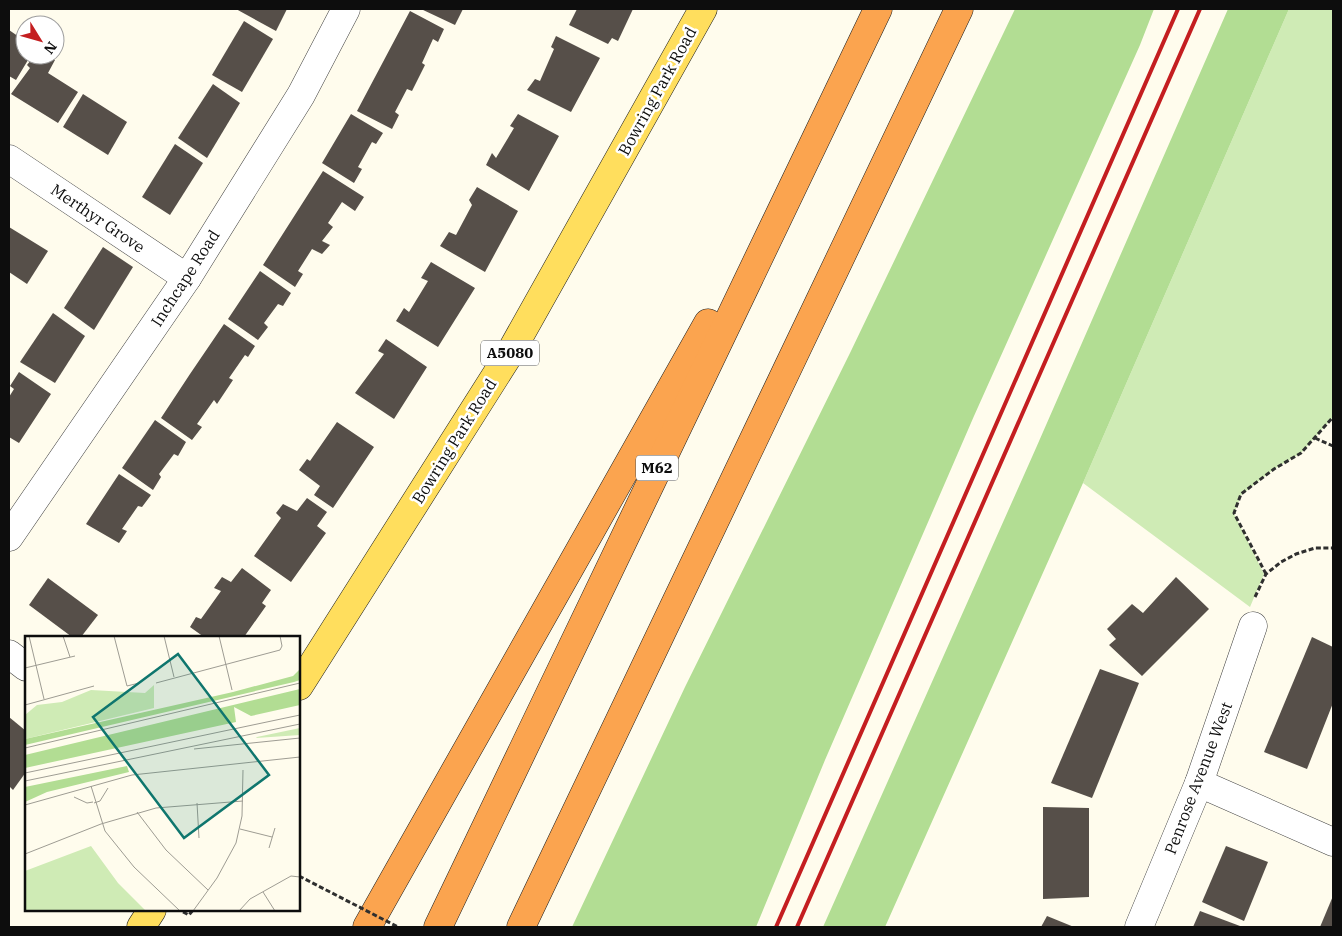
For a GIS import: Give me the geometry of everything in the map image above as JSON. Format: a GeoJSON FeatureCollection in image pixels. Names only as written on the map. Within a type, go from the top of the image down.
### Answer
{"type":"FeatureCollection","features":[{"type":"Feature","properties":{"kind":"highway","name":"M62"},"geometry":{"type":"LineString","coordinates":[[438,927],[878,9]]}},
{"type":"Feature","properties":{"kind":"highway"},"geometry":{"type":"LineString","coordinates":[[522,927],[959,9]]}},
{"type":"Feature","properties":{"kind":"highway"},"geometry":{"type":"LineString","coordinates":[[368,927],[832,102]]}},
{"type":"Feature","properties":{"kind":"main road","name":"Bowring Park Road"},"geometry":{"type":"LineString","coordinates":[[300,684],[510,352],[703,9]]}},
{"type":"Feature","properties":{"kind":"main road"},"geometry":{"type":"LineString","coordinates":[[141,927],[151,911]]}},
{"type":"Feature","properties":{"kind":"street","name":"Inchcape Road"},"geometry":{"type":"LineString","coordinates":[[9,537],[187,278],[301,95],[346,9]]}},
{"type":"Feature","properties":{"kind":"street","name":"Merthyr Grove"},"geometry":{"type":"LineString","coordinates":[[9,159],[187,278]]}},
{"type":"Feature","properties":{"kind":"street","name":"Penrose Avenue West"},"geometry":{"type":"LineString","coordinates":[[1139,927],[1199,783],[1253,626]]}},
{"type":"Feature","properties":{"kind":"street"},"geometry":{"type":"LineString","coordinates":[[9,654],[25,666]]}},
{"type":"Feature","properties":{"kind":"street"},"geometry":{"type":"LineString","coordinates":[[1199,783],[1333,842]]}},
{"type":"Feature","properties":{"kind":"path"},"geometry":{"type":"LineString","coordinates":[[1266,574],[1234,514],[1241,494],[1274,469],[1300,454],[1333,417]]}},
{"type":"Feature","properties":{"kind":"path"},"geometry":{"type":"LineString","coordinates":[[1315,438],[1333,446]]}},
{"type":"Feature","properties":{"kind":"path"},"geometry":{"type":"LineString","coordinates":[[1253,626],[1250,607],[1266,574],[1281,562],[1296,554],[1315,548],[1333,548]]}},
{"type":"Feature","properties":{"kind":"path"},"geometry":{"type":"LineString","coordinates":[[300,877],[398,927]]}},
{"type":"Feature","properties":{"kind":"path"},"geometry":{"type":"LineString","coordinates":[[180,911],[189,915],[193,911]]}},
{"type":"Feature","properties":{"kind":"green space"},"geometry":{"type":"Polygon","coordinates":[[[1015,9],[1154,9],[1140,45],[974,416],[825,760],[756,927],[572,927],[685,687],[850,353],[1015,9]]]}},
{"type":"Feature","properties":{"kind":"green space"},"geometry":{"type":"Polygon","coordinates":[[[1228,9],[1289,9],[1083,483],[885,927],[823,927],[1036,448],[1228,9]]]}},
{"type":"Feature","properties":{"kind":"green space"},"geometry":{"type":"Polygon","coordinates":[[[1289,9],[1333,9],[1333,417],[1301,453],[1274,469],[1241,495],[1234,514],[1264,574],[1250,607],[1083,483],[1289,9]]]}},
{"type":"Feature","properties":{"kind":"building"},"geometry":{"type":"Polygon","coordinates":[[[236,9],[287,9],[276,31],[236,9]]]}},
{"type":"Feature","properties":{"kind":"building"},"geometry":{"type":"Polygon","coordinates":[[[421,9],[463,9],[455,25],[421,9]]]}},
{"type":"Feature","properties":{"kind":"building"},"geometry":{"type":"Polygon","coordinates":[[[577,9],[633,9],[618,41],[612,38],[608,44],[569,25],[577,9]]]}},
{"type":"Feature","properties":{"kind":"building"},"geometry":{"type":"Polygon","coordinates":[[[410,11],[444,29],[438,42],[433,39],[422,63],[425,65],[412,91],[407,89],[395,112],[399,115],[392,129],[357,111],[410,11]]]}},
{"type":"Feature","properties":{"kind":"building"},"geometry":{"type":"Polygon","coordinates":[[[244,21],[273,39],[242,92],[212,75],[244,21]]]}},
{"type":"Feature","properties":{"kind":"building"},"geometry":{"type":"Polygon","coordinates":[[[9,30],[15,34],[15,65],[25,65],[16,80],[9,76],[9,30]]]}},
{"type":"Feature","properties":{"kind":"building"},"geometry":{"type":"Polygon","coordinates":[[[556,36],[600,58],[571,112],[527,90],[535,79],[540,81],[554,49],[551,47],[556,36]]]}},
{"type":"Feature","properties":{"kind":"building"},"geometry":{"type":"Polygon","coordinates":[[[27,65],[52,65],[48,73],[78,92],[58,123],[11,94],[30,68],[27,65]]]}},
{"type":"Feature","properties":{"kind":"building"},"geometry":{"type":"Polygon","coordinates":[[[213,84],[240,103],[207,158],[178,138],[213,84]]]}},
{"type":"Feature","properties":{"kind":"building"},"geometry":{"type":"Polygon","coordinates":[[[83,94],[127,122],[108,155],[63,127],[83,94]]]}},
{"type":"Feature","properties":{"kind":"building"},"geometry":{"type":"Polygon","coordinates":[[[351,114],[383,133],[376,144],[372,142],[358,167],[362,169],[354,183],[322,163],[351,114]]]}},
{"type":"Feature","properties":{"kind":"building"},"geometry":{"type":"Polygon","coordinates":[[[518,114],[559,136],[529,191],[486,165],[492,153],[496,158],[514,128],[510,126],[518,114]]]}},
{"type":"Feature","properties":{"kind":"building"},"geometry":{"type":"Polygon","coordinates":[[[175,144],[203,163],[170,215],[142,197],[175,144]]]}},
{"type":"Feature","properties":{"kind":"building"},"geometry":{"type":"Polygon","coordinates":[[[323,171],[364,197],[355,211],[342,202],[328,223],[333,227],[322,241],[330,245],[322,254],[312,249],[298,271],[303,274],[295,287],[263,265],[323,171]]]}},
{"type":"Feature","properties":{"kind":"building"},"geometry":{"type":"Polygon","coordinates":[[[477,187],[518,211],[485,272],[440,246],[449,232],[456,235],[472,205],[469,200],[477,187]]]}},
{"type":"Feature","properties":{"kind":"building"},"geometry":{"type":"Polygon","coordinates":[[[9,227],[48,251],[27,284],[9,272],[9,227]]]}},
{"type":"Feature","properties":{"kind":"building"},"geometry":{"type":"Polygon","coordinates":[[[103,247],[133,267],[94,330],[64,308],[103,247]]]}},
{"type":"Feature","properties":{"kind":"building"},"geometry":{"type":"Polygon","coordinates":[[[431,262],[475,288],[438,347],[396,321],[404,308],[409,312],[428,281],[421,278],[431,262]]]}},
{"type":"Feature","properties":{"kind":"building"},"geometry":{"type":"Polygon","coordinates":[[[260,271],[291,293],[283,306],[278,304],[264,323],[268,327],[258,340],[228,319],[260,271]]]}},
{"type":"Feature","properties":{"kind":"building"},"geometry":{"type":"Polygon","coordinates":[[[53,313],[85,336],[55,383],[20,362],[53,313]]]}},
{"type":"Feature","properties":{"kind":"building"},"geometry":{"type":"Polygon","coordinates":[[[224,324],[255,346],[248,357],[245,355],[229,378],[233,380],[217,404],[214,400],[197,424],[202,427],[192,440],[161,418],[224,324]]]}},
{"type":"Feature","properties":{"kind":"building"},"geometry":{"type":"Polygon","coordinates":[[[386,339],[427,367],[394,419],[355,393],[384,354],[378,351],[386,339]]]}},
{"type":"Feature","properties":{"kind":"building"},"geometry":{"type":"Polygon","coordinates":[[[19,372],[51,394],[19,443],[9,437],[9,397],[14,389],[10,386],[19,372]]]}},
{"type":"Feature","properties":{"kind":"building"},"geometry":{"type":"Polygon","coordinates":[[[155,420],[186,442],[178,456],[174,454],[159,474],[161,477],[153,490],[122,468],[155,420]]]}},
{"type":"Feature","properties":{"kind":"building"},"geometry":{"type":"Polygon","coordinates":[[[337,422],[374,447],[333,508],[314,495],[320,486],[299,470],[307,459],[310,461],[337,422]]]}},
{"type":"Feature","properties":{"kind":"building"},"geometry":{"type":"Polygon","coordinates":[[[119,474],[151,495],[142,507],[138,506],[122,529],[127,531],[119,543],[86,524],[119,474]]]}},
{"type":"Feature","properties":{"kind":"building"},"geometry":{"type":"Polygon","coordinates":[[[307,498],[327,512],[317,526],[326,533],[291,582],[254,556],[281,518],[276,513],[283,504],[297,511],[307,498]]]}},
{"type":"Feature","properties":{"kind":"building"},"geometry":{"type":"Polygon","coordinates":[[[242,568],[271,590],[262,603],[266,606],[245,636],[203,636],[190,627],[196,617],[201,619],[221,591],[214,588],[222,577],[231,582],[242,568]]]}},
{"type":"Feature","properties":{"kind":"building"},"geometry":{"type":"Polygon","coordinates":[[[1176,577],[1209,609],[1142,676],[1109,645],[1116,639],[1107,629],[1132,604],[1143,613],[1176,577]]]}},
{"type":"Feature","properties":{"kind":"building"},"geometry":{"type":"Polygon","coordinates":[[[48,578],[98,615],[82,636],[71,636],[29,605],[48,578]]]}},
{"type":"Feature","properties":{"kind":"building"},"geometry":{"type":"Polygon","coordinates":[[[1312,637],[1333,647],[1333,703],[1307,769],[1264,752],[1312,637]]]}},
{"type":"Feature","properties":{"kind":"building"},"geometry":{"type":"Polygon","coordinates":[[[1100,669],[1139,683],[1092,798],[1051,783],[1100,669]]]}},
{"type":"Feature","properties":{"kind":"building"},"geometry":{"type":"Polygon","coordinates":[[[9,717],[25,730],[25,773],[13,790],[9,786],[9,717]]]}},
{"type":"Feature","properties":{"kind":"building"},"geometry":{"type":"Polygon","coordinates":[[[1043,807],[1089,808],[1089,897],[1043,899],[1043,807]]]}},
{"type":"Feature","properties":{"kind":"building"},"geometry":{"type":"Polygon","coordinates":[[[1226,846],[1268,862],[1244,921],[1202,902],[1226,846]]]}},
{"type":"Feature","properties":{"kind":"building"},"geometry":{"type":"Polygon","coordinates":[[[1333,896],[1333,927],[1320,927],[1333,896]]]}},
{"type":"Feature","properties":{"kind":"building"},"geometry":{"type":"Polygon","coordinates":[[[1200,911],[1240,926],[1240,927],[1193,927],[1200,911]]]}},
{"type":"Feature","properties":{"kind":"building"},"geometry":{"type":"Polygon","coordinates":[[[1047,916],[1074,927],[1041,927],[1047,916]]]}},
{"type":"Feature","properties":{"kind":"railway"},"geometry":{"type":"LineString","coordinates":[[776,927],[1178,9]]}},
{"type":"Feature","properties":{"kind":"railway"},"geometry":{"type":"LineString","coordinates":[[797,927],[1200,9]]}}]}
